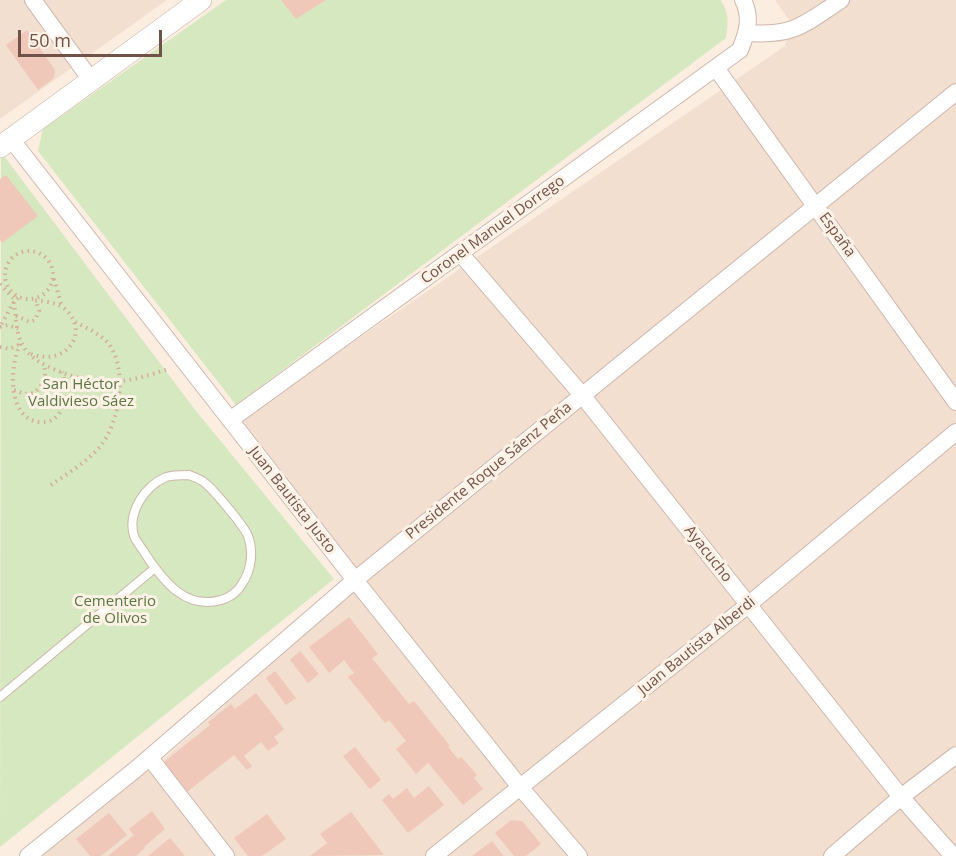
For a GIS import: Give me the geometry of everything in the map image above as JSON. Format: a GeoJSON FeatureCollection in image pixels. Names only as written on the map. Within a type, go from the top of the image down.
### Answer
{"type":"FeatureCollection","features":[{"type":"Feature","properties":{"kind":"street"},"geometry":{"type":"LineString","coordinates":[[33,0],[91,80]]}},
{"type":"Feature","properties":{"kind":"street"},"geometry":{"type":"LineString","coordinates":[[5,143],[201,0]]}},
{"type":"Feature","properties":{"kind":"street"},"geometry":{"type":"LineString","coordinates":[[743,0],[748,15],[748,33],[770,34],[800,27],[841,0]]}},
{"type":"Feature","properties":{"kind":"street","name":"Coronel Manuel Dorrego"},"geometry":{"type":"LineString","coordinates":[[230,420],[716,68],[740,50],[748,33]]}},
{"type":"Feature","properties":{"kind":"street","name":"España"},"geometry":{"type":"LineString","coordinates":[[716,68],[956,402]]}},
{"type":"Feature","properties":{"kind":"street","name":"Presidente Roque Sáenz Peña"},"geometry":{"type":"LineString","coordinates":[[28,856],[150,758],[355,580],[956,92]]}},
{"type":"Feature","properties":{"kind":"street","name":"Juan Bautista Justo"},"geometry":{"type":"LineString","coordinates":[[5,143],[187,365],[520,787],[579,856]]}},
{"type":"Feature","properties":{"kind":"street","name":"Ayacucho"},"geometry":{"type":"LineString","coordinates":[[460,253],[582,395],[901,797],[953,856]]}},
{"type":"Feature","properties":{"kind":"street","name":"Juan Bautista Alberdi"},"geometry":{"type":"LineString","coordinates":[[434,856],[748,605],[956,432]]}},
{"type":"Feature","properties":{"kind":"street"},"geometry":{"type":"LineString","coordinates":[[832,856],[901,797],[956,755]]}},
{"type":"Feature","properties":{"kind":"street"},"geometry":{"type":"LineString","coordinates":[[150,758],[226,856]]}},
{"type":"Feature","properties":{"kind":"lane"},"geometry":{"type":"LineString","coordinates":[[189,475],[204,482],[248,536],[251,555],[249,574],[239,590],[224,600],[208,603],[192,601],[176,592],[156,568],[134,536],[133,515],[141,498],[151,486],[168,477],[189,475]]}},
{"type":"Feature","properties":{"kind":"lane"},"geometry":{"type":"LineString","coordinates":[[0,697],[156,568]]}},
{"type":"Feature","properties":{"kind":"path"},"geometry":{"type":"LineString","coordinates":[[27,353],[42,358],[62,355],[73,344],[75,328],[62,307],[50,260],[37,251],[21,252],[14,256],[8,262],[5,278],[17,299],[16,315],[21,343],[27,353],[44,365],[82,378],[106,382],[152,375],[187,365]]}},
{"type":"Feature","properties":{"kind":"path"},"geometry":{"type":"LineString","coordinates":[[34,300],[48,290],[54,276]]}},
{"type":"Feature","properties":{"kind":"path"},"geometry":{"type":"LineString","coordinates":[[0,284],[17,299],[34,300],[62,307]]}},
{"type":"Feature","properties":{"kind":"path"},"geometry":{"type":"LineString","coordinates":[[17,299],[0,327],[8,325],[19,330]]}},
{"type":"Feature","properties":{"kind":"path"},"geometry":{"type":"LineString","coordinates":[[16,315],[30,322],[35,320],[39,314],[34,300]]}},
{"type":"Feature","properties":{"kind":"path"},"geometry":{"type":"LineString","coordinates":[[51,485],[92,454],[107,436],[115,421],[117,409],[119,381],[117,359],[109,345],[96,333],[72,321]]}},
{"type":"Feature","properties":{"kind":"path"},"geometry":{"type":"LineString","coordinates":[[0,347],[9,349],[21,343]]}},
{"type":"Feature","properties":{"kind":"path"},"geometry":{"type":"LineString","coordinates":[[21,343],[13,363],[13,389],[15,399],[26,415],[40,422],[52,420],[62,409],[65,381],[62,371]]}},
{"type":"Feature","properties":{"kind":"path"},"geometry":{"type":"LineString","coordinates":[[13,389],[25,394],[34,393],[44,381],[46,373],[44,365]]}},
{"type":"Feature","properties":{"kind":"shaded area"},"geometry":{"type":"Polygon","coordinates":[[[0,0],[167,0],[0,119],[0,0]]]}},
{"type":"Feature","properties":{"kind":"shaded area"},"geometry":{"type":"Polygon","coordinates":[[[775,0],[956,0],[956,856],[233,856],[159,763],[365,580],[241,419],[785,46],[789,20],[775,0]]]}},
{"type":"Feature","properties":{"kind":"shaded area"},"geometry":{"type":"Polygon","coordinates":[[[148,759],[224,856],[30,856],[148,759]]]}},
{"type":"Feature","properties":{"kind":"green space"},"geometry":{"type":"Polygon","coordinates":[[[226,0],[720,0],[727,13],[728,23],[726,38],[236,405],[38,151],[43,129],[226,0]]]}},
{"type":"Feature","properties":{"kind":"green space","name":"Cementerio de Olivos"},"geometry":{"type":"Polygon","coordinates":[[[1,152],[196,411],[334,579],[0,847],[1,152]]]}},
{"type":"Feature","properties":{"kind":"building"},"geometry":{"type":"Polygon","coordinates":[[[281,0],[326,0],[296,19],[281,0]]]}},
{"type":"Feature","properties":{"kind":"building"},"geometry":{"type":"Polygon","coordinates":[[[27,30],[55,70],[54,78],[38,90],[6,45],[27,30]]]}},
{"type":"Feature","properties":{"kind":"building"},"geometry":{"type":"Polygon","coordinates":[[[6,175],[38,216],[2,243],[0,240],[0,179],[6,175]]]}},
{"type":"Feature","properties":{"kind":"building"},"geometry":{"type":"Polygon","coordinates":[[[349,617],[378,654],[372,658],[409,704],[414,701],[458,759],[461,757],[477,775],[474,778],[483,789],[463,805],[428,763],[416,774],[396,749],[406,741],[389,720],[385,723],[348,677],[354,673],[344,660],[329,673],[309,647],[349,617]]]}},
{"type":"Feature","properties":{"kind":"building"},"geometry":{"type":"Polygon","coordinates":[[[300,651],[319,674],[308,683],[290,660],[300,651]]]}},
{"type":"Feature","properties":{"kind":"building"},"geometry":{"type":"Polygon","coordinates":[[[275,671],[296,698],[286,705],[266,678],[275,671]]]}},
{"type":"Feature","properties":{"kind":"building"},"geometry":{"type":"Polygon","coordinates":[[[256,693],[284,729],[274,737],[279,743],[268,751],[261,742],[244,756],[252,766],[247,770],[234,755],[182,796],[165,775],[165,761],[210,725],[208,722],[231,704],[235,709],[256,693]]]}},
{"type":"Feature","properties":{"kind":"building"},"geometry":{"type":"Polygon","coordinates":[[[355,747],[381,780],[370,789],[343,756],[355,747]]]}},
{"type":"Feature","properties":{"kind":"building"},"geometry":{"type":"Polygon","coordinates":[[[429,786],[444,805],[408,833],[382,800],[389,794],[393,799],[407,788],[414,798],[429,786]]]}},
{"type":"Feature","properties":{"kind":"building"},"geometry":{"type":"Polygon","coordinates":[[[152,811],[165,829],[136,856],[108,856],[134,835],[129,829],[152,811]]]}},
{"type":"Feature","properties":{"kind":"building"},"geometry":{"type":"Polygon","coordinates":[[[351,812],[384,855],[310,856],[327,843],[320,834],[351,812]]]}},
{"type":"Feature","properties":{"kind":"building"},"geometry":{"type":"Polygon","coordinates":[[[109,813],[127,835],[101,856],[90,856],[76,839],[109,813]]]}},
{"type":"Feature","properties":{"kind":"building"},"geometry":{"type":"Polygon","coordinates":[[[267,814],[286,839],[262,856],[248,856],[234,838],[267,814]]]}},
{"type":"Feature","properties":{"kind":"building"},"geometry":{"type":"Polygon","coordinates":[[[511,820],[522,821],[541,844],[526,856],[514,856],[495,833],[511,820]]]}},
{"type":"Feature","properties":{"kind":"building"},"geometry":{"type":"Polygon","coordinates":[[[170,838],[185,856],[148,856],[170,838]]]}},
{"type":"Feature","properties":{"kind":"building"},"geometry":{"type":"Polygon","coordinates":[[[492,841],[504,856],[472,856],[492,841]]]}},
{"type":"Feature","properties":{"kind":"park label","name":"San Héctor Valdivieso Sáez"},"geometry":{"type":"Point","coordinates":[81,394]}}]}
